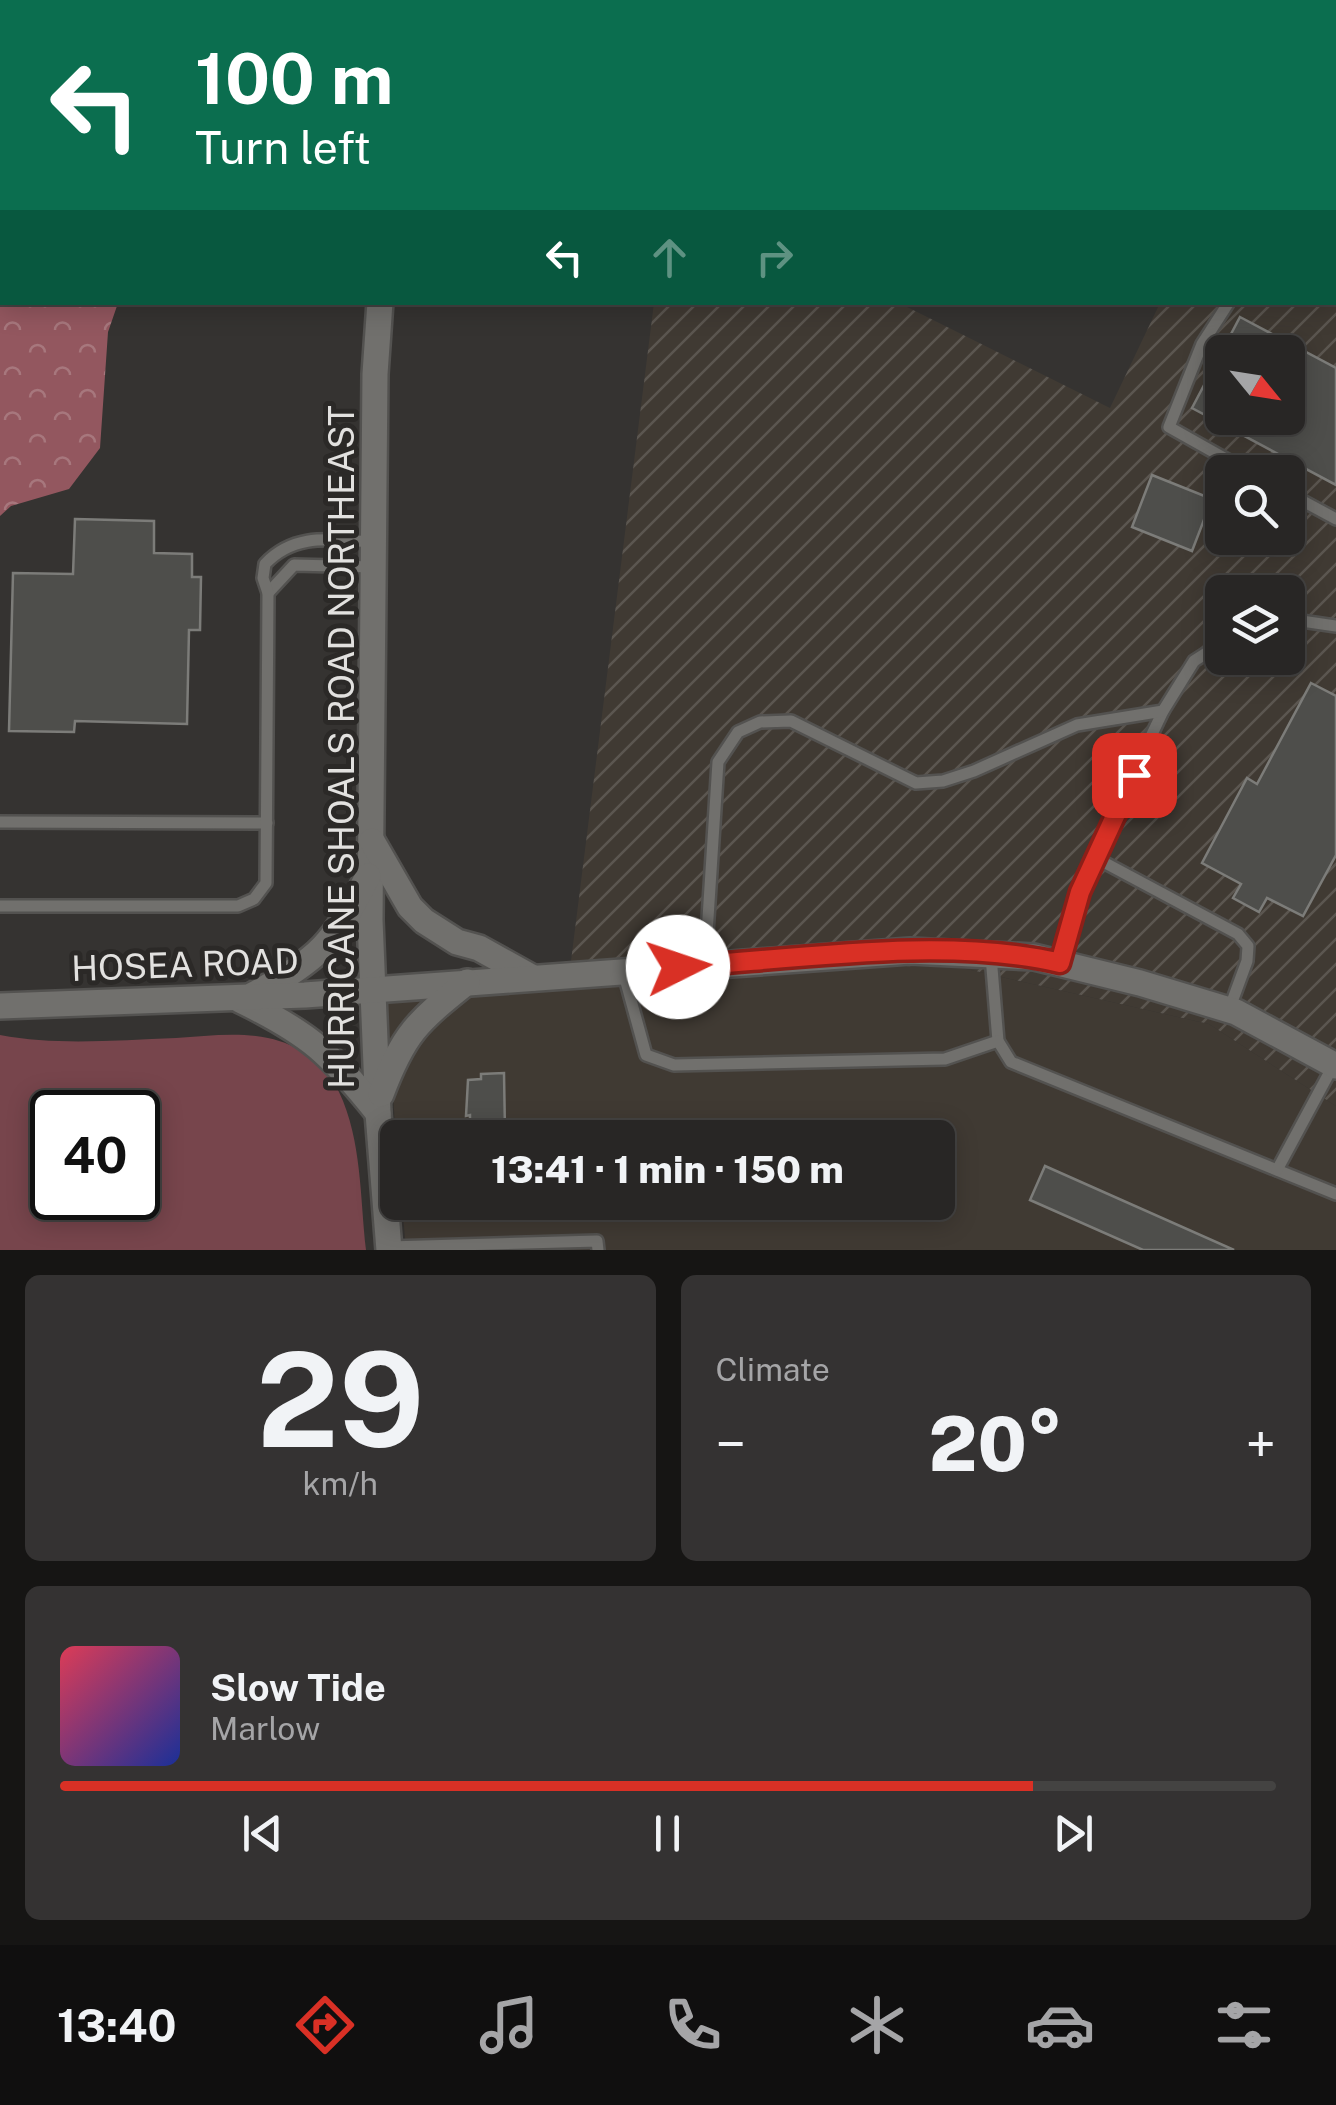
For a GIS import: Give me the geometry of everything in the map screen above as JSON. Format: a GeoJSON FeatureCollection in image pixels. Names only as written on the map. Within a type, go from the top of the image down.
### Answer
{"type":"FeatureCollection","features":[{"type":"Feature","properties":{"kind":"street","name":"HURRICANE SHOALS ROAD NORTHEAST"},"geometry":{"type":"LineString","coordinates":[[380,305],[375,374],[372,990],[389,1248]]}},
{"type":"Feature","properties":{"kind":"street"},"geometry":{"type":"LineString","coordinates":[[371,840],[410,907],[424,921],[456,942],[479,948],[533,978]]}},
{"type":"Feature","properties":{"kind":"street"},"geometry":{"type":"LineString","coordinates":[[242,998],[307,965],[326,947],[371,872]]}},
{"type":"Feature","properties":{"kind":"street","name":"HOSEA ROAD"},"geometry":{"type":"LineString","coordinates":[[0,1006],[372,990],[910,950],[1034,957],[1060,963],[1229,1010],[1335,1065]]}},
{"type":"Feature","properties":{"kind":"street"},"geometry":{"type":"LineString","coordinates":[[378,1108],[396,1053],[411,1031],[467,982]]}},
{"type":"Feature","properties":{"kind":"street"},"geometry":{"type":"LineString","coordinates":[[242,998],[316,1043],[378,1108]]}},
{"type":"Feature","properties":{"kind":"lane"},"geometry":{"type":"LineString","coordinates":[[1219,455],[1169,427],[1202,344],[1227,305]]}},
{"type":"Feature","properties":{"kind":"lane"},"geometry":{"type":"LineString","coordinates":[[1305,503],[1336,520]]}},
{"type":"Feature","properties":{"kind":"lane"},"geometry":{"type":"LineString","coordinates":[[0,906],[238,906],[254,899],[266,883],[265,564],[290,544],[308,538],[374,554]]}},
{"type":"Feature","properties":{"kind":"lane"},"geometry":{"type":"LineString","coordinates":[[268,593],[294,565],[374,554]]}},
{"type":"Feature","properties":{"kind":"lane"},"geometry":{"type":"LineString","coordinates":[[1305,621],[1336,626]]}},
{"type":"Feature","properties":{"kind":"lane"},"geometry":{"type":"LineString","coordinates":[[1060,963],[1094,857],[1163,711],[1194,661],[1205,654]]}},
{"type":"Feature","properties":{"kind":"lane"},"geometry":{"type":"LineString","coordinates":[[705,965],[718,762],[738,732],[760,722],[792,720],[916,783],[942,781],[974,770],[1077,724],[1163,711]]}},
{"type":"Feature","properties":{"kind":"lane"},"geometry":{"type":"LineString","coordinates":[[0,822],[267,823]]}},
{"type":"Feature","properties":{"kind":"lane"},"geometry":{"type":"LineString","coordinates":[[1094,857],[1238,934],[1248,946],[1247,961],[1229,1010]]}},
{"type":"Feature","properties":{"kind":"lane"},"geometry":{"type":"LineString","coordinates":[[991,954],[998,1041],[1011,1062],[1336,1194]]}},
{"type":"Feature","properties":{"kind":"lane"},"geometry":{"type":"LineString","coordinates":[[623,971],[646,1055],[674,1065],[945,1059],[998,1041]]}},
{"type":"Feature","properties":{"kind":"lane"},"geometry":{"type":"LineString","coordinates":[[1277,1170],[1335,1065]]}},
{"type":"Feature","properties":{"kind":"lane"},"geometry":{"type":"LineString","coordinates":[[389,1248],[511,1247],[597,1241],[598,1250]]}},
{"type":"Feature","properties":{"kind":"shaded area"},"geometry":{"type":"Polygon","coordinates":[[[654,305],[903,305],[1110,408],[1159,305],[1336,305],[1336,1106],[1209,1024],[958,967],[571,961],[654,305]]]}},
{"type":"Feature","properties":{"kind":"shaded area"},"geometry":{"type":"Polygon","coordinates":[[[571,961],[958,967],[1209,1024],[1336,1106],[1336,1250],[406,1250],[403,1220],[955,1220],[955,1120],[395,1120],[386,987],[571,961]]]}},
{"type":"Feature","properties":{"kind":"shaded area"},"geometry":{"type":"Polygon","coordinates":[[[0,1035],[110,1041],[246,1035],[290,1045],[327,1073],[347,1110],[356,1149],[366,1250],[0,1250],[0,1035]]]}},
{"type":"Feature","properties":{"kind":"green space"},"geometry":{"type":"Polygon","coordinates":[[[0,305],[117,305],[108,332],[100,448],[69,489],[11,506],[0,516],[0,305]]]}},
{"type":"Feature","properties":{"kind":"building"},"geometry":{"type":"Polygon","coordinates":[[[1240,317],[1274,335],[1231,335],[1240,317]]]}},
{"type":"Feature","properties":{"kind":"building"},"geometry":{"type":"Polygon","coordinates":[[[1305,352],[1336,368],[1336,485],[1305,468],[1305,455],[1280,455],[1242,435],[1305,435],[1305,352]]]}},
{"type":"Feature","properties":{"kind":"building"},"geometry":{"type":"Polygon","coordinates":[[[1205,383],[1205,415],[1192,408],[1205,383]]]}},
{"type":"Feature","properties":{"kind":"building"},"geometry":{"type":"Polygon","coordinates":[[[1152,475],[1205,496],[1205,517],[1192,551],[1132,527],[1152,475]]]}},
{"type":"Feature","properties":{"kind":"building"},"geometry":{"type":"Polygon","coordinates":[[[75,519],[154,521],[154,553],[192,554],[192,577],[201,577],[200,630],[189,630],[187,724],[75,721],[74,732],[9,731],[13,573],[73,574],[75,519]]]}},
{"type":"Feature","properties":{"kind":"building"},"geometry":{"type":"Polygon","coordinates":[[[1311,683],[1336,696],[1336,855],[1303,916],[1267,898],[1259,912],[1233,898],[1241,884],[1202,863],[1247,778],[1257,784],[1311,683]]]}},
{"type":"Feature","properties":{"kind":"building"},"geometry":{"type":"Polygon","coordinates":[[[504,1073],[505,1120],[470,1120],[470,1115],[466,1116],[468,1080],[481,1079],[481,1074],[504,1073]]]}},
{"type":"Feature","properties":{"kind":"building"},"geometry":{"type":"Polygon","coordinates":[[[1045,1166],[1234,1250],[1143,1250],[1030,1200],[1045,1166]]]}},
{"type":"Feature","properties":{"kind":"route"},"geometry":{"type":"LineString","coordinates":[[678,967],[910,950],[1034,957],[1060,963],[1080,892],[1134,775]]}}]}
